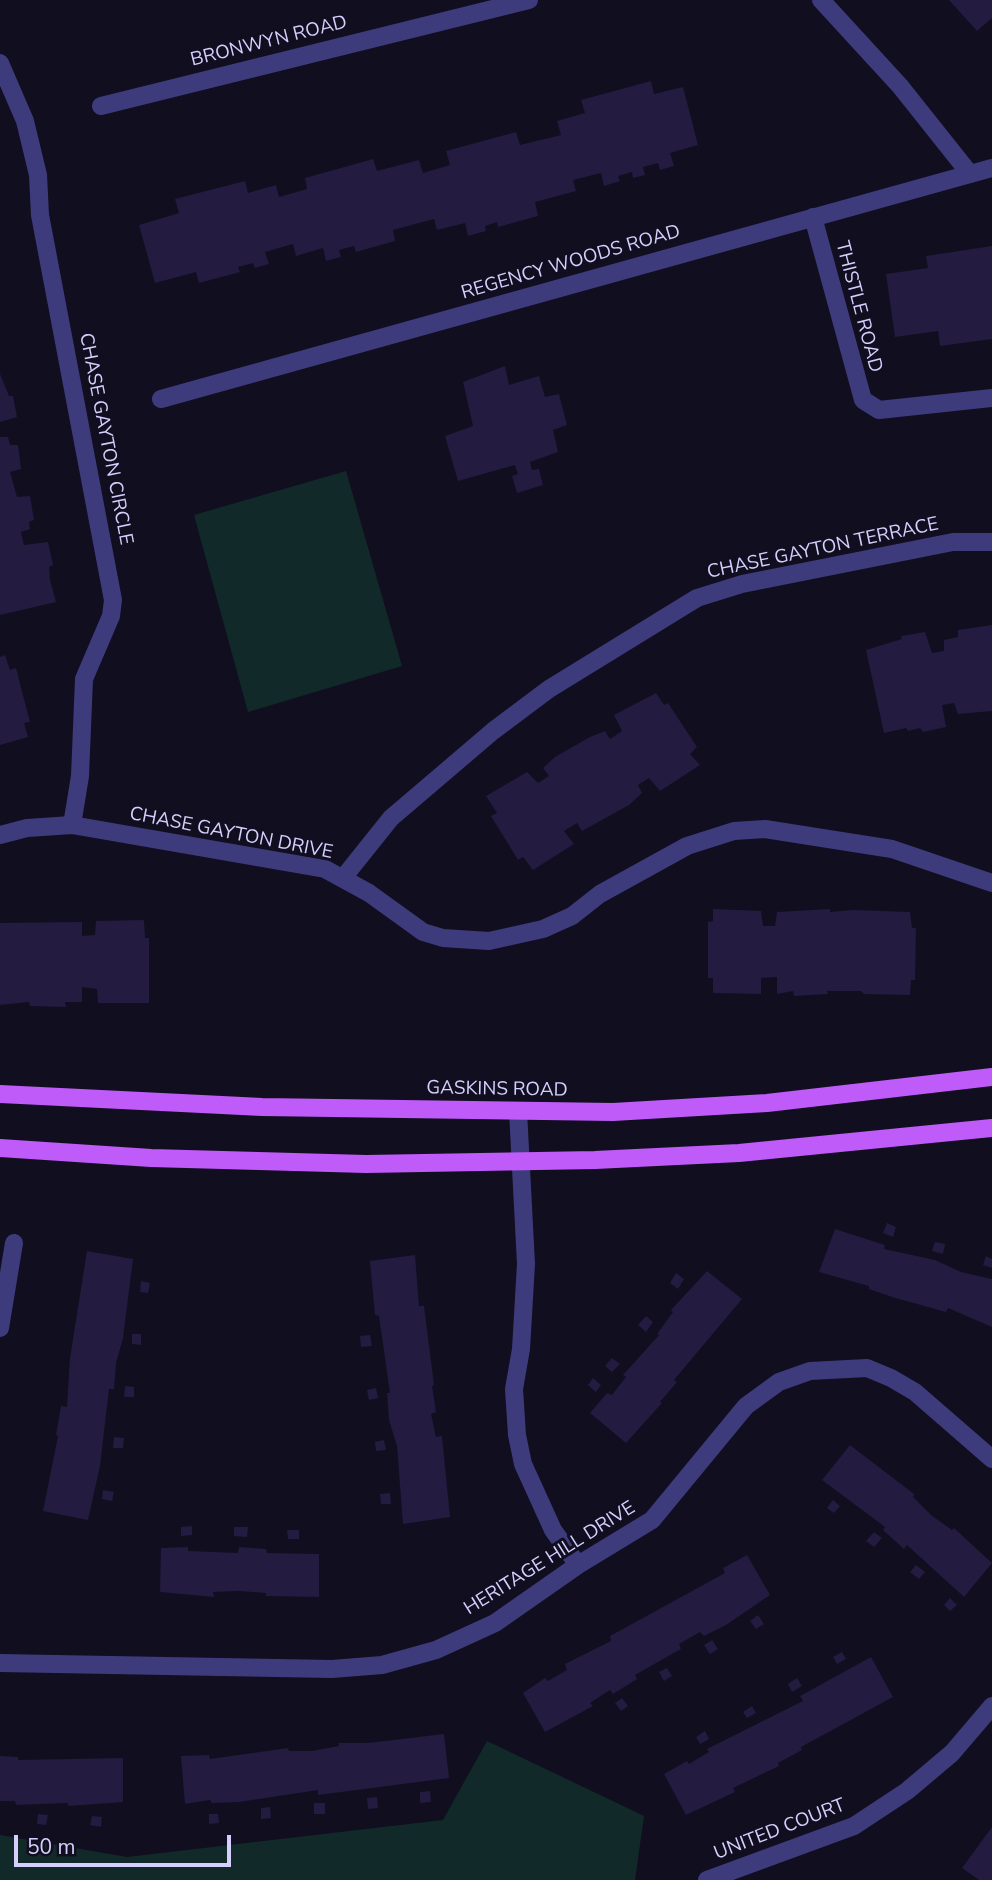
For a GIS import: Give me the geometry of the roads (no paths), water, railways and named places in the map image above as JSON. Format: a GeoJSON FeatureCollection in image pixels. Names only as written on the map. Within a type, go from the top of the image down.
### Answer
{"type":"FeatureCollection","features":[{"type":"Feature","properties":{"kind":"main road","name":"GASKINS ROAD"},"geometry":{"type":"LineString","coordinates":[[0,1094],[262,1107],[613,1112],[767,1103],[992,1076]]}},
{"type":"Feature","properties":{"kind":"main road"},"geometry":{"type":"LineString","coordinates":[[0,1148],[151,1157],[366,1164],[520,1161],[739,1153],[992,1128]]}},
{"type":"Feature","properties":{"kind":"street","name":"BRONWYN ROAD"},"geometry":{"type":"LineString","coordinates":[[100,106],[529,0]]}},
{"type":"Feature","properties":{"kind":"street"},"geometry":{"type":"LineString","coordinates":[[821,0],[900,86],[970,174]]}},
{"type":"Feature","properties":{"kind":"street","name":"CHASE GAYTON CIRCLE"},"geometry":{"type":"LineString","coordinates":[[0,64],[25,121],[38,175],[40,215],[113,600],[111,616],[84,680],[80,776],[72,825]]}},
{"type":"Feature","properties":{"kind":"street","name":"REGENCY WOODS ROAD"},"geometry":{"type":"LineString","coordinates":[[160,399],[992,168]]}},
{"type":"Feature","properties":{"kind":"street","name":"THISTLE ROAD"},"geometry":{"type":"LineString","coordinates":[[813,217],[863,400],[879,410],[992,398]]}},
{"type":"Feature","properties":{"kind":"street","name":"CHASE GAYTON TERRACE"},"geometry":{"type":"LineString","coordinates":[[343,878],[391,818],[493,731],[549,689],[696,598],[742,584],[953,542],[992,542]]}},
{"type":"Feature","properties":{"kind":"street","name":"CHASE GAYTON DRIVE"},"geometry":{"type":"LineString","coordinates":[[0,835],[27,828],[72,825],[325,869],[343,878],[423,932],[443,938],[489,940],[543,929],[572,916],[600,894],[687,846],[734,831],[765,829],[892,849],[992,883]]}},
{"type":"Feature","properties":{"kind":"street"},"geometry":{"type":"LineString","coordinates":[[518,1111],[526,1264],[521,1349],[514,1389],[517,1435],[523,1464],[553,1530],[578,1565]]}},
{"type":"Feature","properties":{"kind":"street"},"geometry":{"type":"LineString","coordinates":[[0,1328],[14,1244]]}},
{"type":"Feature","properties":{"kind":"street","name":"HERITAGE HILL DRIVE"},"geometry":{"type":"LineString","coordinates":[[0,1663],[255,1669],[382,1665],[436,1650],[495,1623],[578,1565],[652,1520],[746,1406],[779,1382],[810,1371],[867,1368],[891,1378],[915,1392],[992,1460]]}},
{"type":"Feature","properties":{"kind":"street","name":"UNITED COURT"},"geometry":{"type":"LineString","coordinates":[[707,1880],[854,1826],[907,1791],[952,1753],[992,1706]]}}]}
